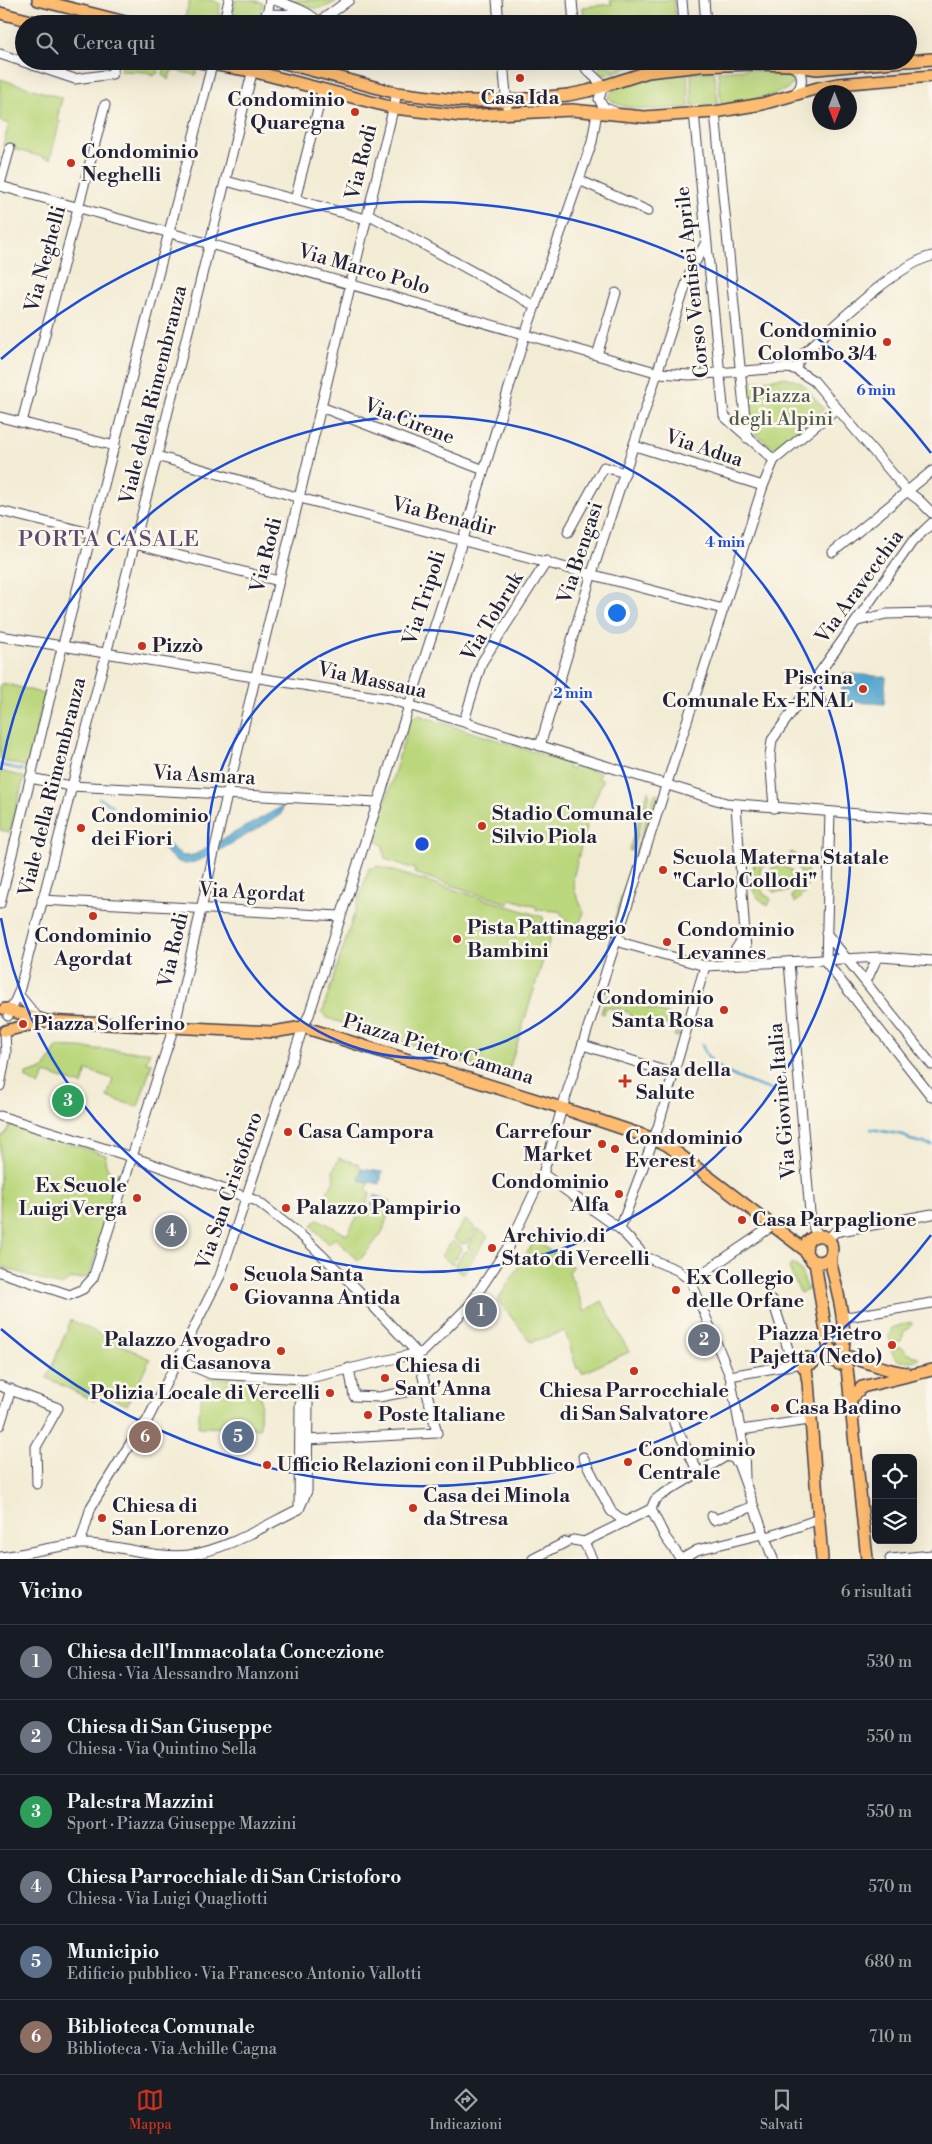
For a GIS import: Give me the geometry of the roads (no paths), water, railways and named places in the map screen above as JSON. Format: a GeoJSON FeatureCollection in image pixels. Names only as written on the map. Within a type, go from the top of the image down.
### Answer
{"type":"FeatureCollection","features":[{"type":"Feature","properties":{"kind":"main road"},"geometry":{"type":"LineString","coordinates":[[44,1],[98,15]]}},
{"type":"Feature","properties":{"kind":"main road"},"geometry":{"type":"LineString","coordinates":[[0,13],[15,17]]}},
{"type":"Feature","properties":{"kind":"main road"},"geometry":{"type":"LineString","coordinates":[[917,60],[932,58]]}},
{"type":"Feature","properties":{"kind":"main road"},"geometry":{"type":"LineString","coordinates":[[266,70],[323,89],[394,108],[461,116],[508,115],[572,110],[644,116],[715,112],[762,104],[838,84],[932,76]]}},
{"type":"Feature","properties":{"kind":"main road"},"geometry":{"type":"LineString","coordinates":[[326,70],[398,92],[462,101],[506,101],[568,95],[659,70]]}},
{"type":"Feature","properties":{"kind":"main road"},"geometry":{"type":"LineString","coordinates":[[42,1019],[3,1033],[6,1010],[42,1019],[174,1027],[273,1032],[303,1027]]}},
{"type":"Feature","properties":{"kind":"main road","name":"Piazza Pietro Camana"},"geometry":{"type":"LineString","coordinates":[[303,1027],[562,1108],[654,1139],[667,1145],[783,1233],[806,1246]]}},
{"type":"Feature","properties":{"kind":"main road"},"geometry":{"type":"LineString","coordinates":[[830,1257],[824,1262],[815,1262],[809,1258],[806,1246],[812,1237],[823,1237],[832,1246],[830,1257],[841,1318],[839,1356]]}},
{"type":"Feature","properties":{"kind":"main road"},"geometry":{"type":"LineString","coordinates":[[815,1262],[828,1345],[847,1368],[867,1559]]}},
{"type":"Feature","properties":{"kind":"main road"},"geometry":{"type":"LineString","coordinates":[[822,1559],[803,1365],[839,1356],[861,1359],[897,1372],[911,1373]]}},
{"type":"Feature","properties":{"kind":"main road"},"geometry":{"type":"LineString","coordinates":[[851,1399],[862,1387],[911,1373],[932,1370]]}},
{"type":"Feature","properties":{"kind":"street"},"geometry":{"type":"LineString","coordinates":[[270,0],[266,14],[288,15]]}},
{"type":"Feature","properties":{"kind":"street"},"geometry":{"type":"LineString","coordinates":[[275,0],[308,15]]}},
{"type":"Feature","properties":{"kind":"street"},"geometry":{"type":"LineString","coordinates":[[329,15],[349,0]]}},
{"type":"Feature","properties":{"kind":"street"},"geometry":{"type":"LineString","coordinates":[[497,0],[498,15]]}},
{"type":"Feature","properties":{"kind":"street"},"geometry":{"type":"LineString","coordinates":[[572,0],[573,15]]}},
{"type":"Feature","properties":{"kind":"street"},"geometry":{"type":"LineString","coordinates":[[682,0],[683,15]]}},
{"type":"Feature","properties":{"kind":"street"},"geometry":{"type":"LineString","coordinates":[[704,0],[705,15]]}},
{"type":"Feature","properties":{"kind":"street"},"geometry":{"type":"LineString","coordinates":[[224,15],[226,2]]}},
{"type":"Feature","properties":{"kind":"street"},"geometry":{"type":"LineString","coordinates":[[0,54],[15,59]]}},
{"type":"Feature","properties":{"kind":"street"},"geometry":{"type":"LineString","coordinates":[[48,70],[75,79],[112,74],[113,70]]}},
{"type":"Feature","properties":{"kind":"street","name":"Viale della Rimembranza"},"geometry":{"type":"LineString","coordinates":[[0,904],[62,647],[211,70]]}},
{"type":"Feature","properties":{"kind":"street","name":"Viale della Rimembranza"},"geometry":{"type":"LineString","coordinates":[[6,1010],[18,994],[157,456],[253,70]]}},
{"type":"Feature","properties":{"kind":"street"},"geometry":{"type":"LineString","coordinates":[[504,70],[508,115]]}},
{"type":"Feature","properties":{"kind":"street"},"geometry":{"type":"LineString","coordinates":[[587,70],[603,85]]}},
{"type":"Feature","properties":{"kind":"street"},"geometry":{"type":"LineString","coordinates":[[793,95],[801,88],[803,80],[798,70]]}},
{"type":"Feature","properties":{"kind":"street"},"geometry":{"type":"LineString","coordinates":[[614,81],[602,88],[599,98],[603,106],[618,114]]}},
{"type":"Feature","properties":{"kind":"street"},"geometry":{"type":"LineString","coordinates":[[295,200],[323,89]]}},
{"type":"Feature","properties":{"kind":"street","name":"Via Rodi"},"geometry":{"type":"LineString","coordinates":[[0,1272],[70,1295],[89,1285],[93,1278],[174,1027],[227,795],[398,92]]}},
{"type":"Feature","properties":{"kind":"street","name":"Via Neghelli"},"geometry":{"type":"LineString","coordinates":[[22,422],[104,105]]}},
{"type":"Feature","properties":{"kind":"street","name":"Via Tripoli"},"geometry":{"type":"LineString","coordinates":[[303,1027],[309,1015],[376,802],[463,539],[525,335],[592,142],[597,112]]}},
{"type":"Feature","properties":{"kind":"street","name":"Corso Ventisei Aprile"},"geometry":{"type":"LineString","coordinates":[[715,112],[747,438]]}},
{"type":"Feature","properties":{"kind":"street","name":"Corso Ventisei Aprile"},"geometry":{"type":"LineString","coordinates":[[694,113],[724,416],[774,460]]}},
{"type":"Feature","properties":{"kind":"street"},"geometry":{"type":"LineString","coordinates":[[0,185],[10,148]]}},
{"type":"Feature","properties":{"kind":"street"},"geometry":{"type":"LineString","coordinates":[[579,180],[648,211]]}},
{"type":"Feature","properties":{"kind":"street"},"geometry":{"type":"LineString","coordinates":[[226,181],[295,200],[367,216],[535,306]]}},
{"type":"Feature","properties":{"kind":"street","name":"Via Marco Polo"},"geometry":{"type":"LineString","coordinates":[[0,185],[659,373],[690,375],[719,372]]}},
{"type":"Feature","properties":{"kind":"street"},"geometry":{"type":"LineString","coordinates":[[659,373],[690,272],[706,242]]}},
{"type":"Feature","properties":{"kind":"street"},"geometry":{"type":"LineString","coordinates":[[795,369],[802,355],[890,279],[923,258],[932,256]]}},
{"type":"Feature","properties":{"kind":"street"},"geometry":{"type":"LineString","coordinates":[[597,355],[616,293]]}},
{"type":"Feature","properties":{"kind":"street"},"geometry":{"type":"LineString","coordinates":[[719,372],[795,369],[814,381],[908,492],[919,500],[932,514]]}},
{"type":"Feature","properties":{"kind":"street","name":"Via Bengasi"},"geometry":{"type":"LineString","coordinates":[[540,746],[592,573],[659,373]]}},
{"type":"Feature","properties":{"kind":"street","name":"Via Cirene"},"geometry":{"type":"LineString","coordinates":[[321,407],[484,470]]}},
{"type":"Feature","properties":{"kind":"street"},"geometry":{"type":"LineString","coordinates":[[178,1360],[211,1374],[305,1379],[423,1352],[469,1306],[510,1244],[543,1174],[562,1108],[668,786],[763,486],[774,460],[837,408]]}},
{"type":"Feature","properties":{"kind":"street"},"geometry":{"type":"LineString","coordinates":[[0,417],[114,446]]}},
{"type":"Feature","properties":{"kind":"street","name":"Via Adua"},"geometry":{"type":"LineString","coordinates":[[635,446],[763,486]]}},
{"type":"Feature","properties":{"kind":"street","name":"Via Benadir"},"geometry":{"type":"LineString","coordinates":[[157,456],[300,498],[547,561],[723,609]]}},
{"type":"Feature","properties":{"kind":"street"},"geometry":{"type":"LineString","coordinates":[[568,532],[604,467],[625,473]]}},
{"type":"Feature","properties":{"kind":"street"},"geometry":{"type":"LineString","coordinates":[[833,552],[932,471]]}},
{"type":"Feature","properties":{"kind":"street"},"geometry":{"type":"LineString","coordinates":[[0,511],[91,533]]}},
{"type":"Feature","properties":{"kind":"street","name":"Via Aravecchia"},"geometry":{"type":"LineString","coordinates":[[774,808],[770,756],[772,740],[858,621],[874,594],[912,542],[932,523]]}},
{"type":"Feature","properties":{"kind":"street"},"geometry":{"type":"LineString","coordinates":[[134,544],[279,581]]}},
{"type":"Feature","properties":{"kind":"street","name":"Via Tobruk"},"geometry":{"type":"LineString","coordinates":[[464,721],[482,662],[547,561]]}},
{"type":"Feature","properties":{"kind":"street"},"geometry":{"type":"LineString","coordinates":[[858,621],[886,614],[932,613]]}},
{"type":"Feature","properties":{"kind":"street","name":"Via Massaua"},"geometry":{"type":"LineString","coordinates":[[0,636],[105,654],[256,676],[409,704],[668,786],[736,805],[932,820]]}},
{"type":"Feature","properties":{"kind":"street","name":"Via Asmara"},"geometry":{"type":"LineString","coordinates":[[30,778],[71,786],[376,802]]}},
{"type":"Feature","properties":{"kind":"street"},"geometry":{"type":"LineString","coordinates":[[736,805],[747,964]]}},
{"type":"Feature","properties":{"kind":"street"},"geometry":{"type":"LineString","coordinates":[[830,812],[826,962],[932,1097]]}},
{"type":"Feature","properties":{"kind":"street","name":"Via Agordat"},"geometry":{"type":"LineString","coordinates":[[42,900],[340,916]]}},
{"type":"Feature","properties":{"kind":"street"},"geometry":{"type":"LineString","coordinates":[[826,933],[932,1065]]}},
{"type":"Feature","properties":{"kind":"street"},"geometry":{"type":"LineString","coordinates":[[725,965],[744,937]]}},
{"type":"Feature","properties":{"kind":"street"},"geometry":{"type":"LineString","coordinates":[[618,938],[623,943],[705,966],[826,962],[877,958],[932,961]]}},
{"type":"Feature","properties":{"kind":"street"},"geometry":{"type":"LineString","coordinates":[[866,982],[877,958]]}},
{"type":"Feature","properties":{"kind":"street","name":"Via Giovine Italia"},"geometry":{"type":"LineString","coordinates":[[788,962],[810,1213],[814,1229],[823,1237]]}},
{"type":"Feature","properties":{"kind":"street"},"geometry":{"type":"LineString","coordinates":[[620,1229],[654,1139],[705,966]]}},
{"type":"Feature","properties":{"kind":"street"},"geometry":{"type":"LineString","coordinates":[[18,994],[42,1019]]}},
{"type":"Feature","properties":{"kind":"street","name":"Via San Cristoforo"},"geometry":{"type":"LineString","coordinates":[[80,1544],[91,1507],[138,1431],[147,1421],[220,1276],[303,1027]]}},
{"type":"Feature","properties":{"kind":"street"},"geometry":{"type":"LineString","coordinates":[[0,1086],[6,1053],[3,1033]]}},
{"type":"Feature","properties":{"kind":"street"},"geometry":{"type":"LineString","coordinates":[[583,1045],[674,1074]]}},
{"type":"Feature","properties":{"kind":"street"},"geometry":{"type":"LineString","coordinates":[[0,1116],[132,1157],[248,1196],[304,1238],[357,1289],[417,1353],[436,1433],[307,1440]]}},
{"type":"Feature","properties":{"kind":"street"},"geometry":{"type":"LineString","coordinates":[[543,1174],[620,1229],[646,1257],[678,1270],[691,1281],[730,1376],[744,1449],[744,1478]]}},
{"type":"Feature","properties":{"kind":"street"},"geometry":{"type":"LineString","coordinates":[[823,1237],[835,1232],[932,1214]]}},
{"type":"Feature","properties":{"kind":"street"},"geometry":{"type":"LineString","coordinates":[[691,1281],[774,1225]]}},
{"type":"Feature","properties":{"kind":"street"},"geometry":{"type":"LineString","coordinates":[[730,1376],[803,1365],[772,1301]]}},
{"type":"Feature","properties":{"kind":"street"},"geometry":{"type":"LineString","coordinates":[[841,1318],[932,1302]]}},
{"type":"Feature","properties":{"kind":"street"},"geometry":{"type":"LineString","coordinates":[[349,1368],[354,1396],[379,1397],[426,1388]]}},
{"type":"Feature","properties":{"kind":"street"},"geometry":{"type":"LineString","coordinates":[[298,1509],[300,1404],[304,1401],[305,1379]]}},
{"type":"Feature","properties":{"kind":"street"},"geometry":{"type":"LineString","coordinates":[[0,1386],[58,1408],[36,1447],[37,1484]]}},
{"type":"Feature","properties":{"kind":"street"},"geometry":{"type":"LineString","coordinates":[[0,1425],[11,1389]]}},
{"type":"Feature","properties":{"kind":"street"},"geometry":{"type":"LineString","coordinates":[[0,1557],[80,1544],[130,1550],[163,1557],[201,1556],[298,1509],[307,1491],[308,1403],[304,1401]]}},
{"type":"Feature","properties":{"kind":"street"},"geometry":{"type":"LineString","coordinates":[[741,1430],[809,1420]]}},
{"type":"Feature","properties":{"kind":"street"},"geometry":{"type":"LineString","coordinates":[[674,1423],[698,1472]]}},
{"type":"Feature","properties":{"kind":"street"},"geometry":{"type":"LineString","coordinates":[[533,1559],[569,1541],[584,1542],[651,1509],[655,1500],[660,1496],[694,1478],[698,1472],[725,1456],[742,1452],[744,1449]]}},
{"type":"Feature","properties":{"kind":"street"},"geometry":{"type":"LineString","coordinates":[[725,1456],[733,1458],[738,1463],[752,1507],[773,1559]]}},
{"type":"Feature","properties":{"kind":"street"},"geometry":{"type":"LineString","coordinates":[[583,1457],[611,1510],[625,1522]]}},
{"type":"Feature","properties":{"kind":"street"},"geometry":{"type":"LineString","coordinates":[[712,1516],[714,1520],[752,1507]]}},
{"type":"Feature","properties":{"kind":"street"},"geometry":{"type":"LineString","coordinates":[[651,1509],[665,1536],[681,1559],[697,1550],[764,1536],[819,1519]]}},
{"type":"Feature","properties":{"kind":"street"},"geometry":{"type":"LineString","coordinates":[[611,1510],[612,1529]]}},
{"type":"Feature","properties":{"kind":"street"},"geometry":{"type":"LineString","coordinates":[[584,1542],[592,1559]]}},
{"type":"Feature","properties":{"kind":"street"},"geometry":{"type":"LineString","coordinates":[[890,1559],[932,1555]]}},
{"type":"Feature","properties":{"kind":"water","name":"Piscina Comunale Ex-ENAL"},"geometry":{"type":"Polygon","coordinates":[[[843,673],[886,677],[884,704],[841,701],[843,673]]]}},
{"type":"Feature","properties":{"kind":"water"},"geometry":{"type":"Polygon","coordinates":[[[283,806],[281,815],[218,851],[194,862],[186,864],[179,862],[160,847],[161,838],[183,856],[194,855],[283,806]]]}},
{"type":"Feature","properties":{"kind":"water"},"geometry":{"type":"Polygon","coordinates":[[[361,1169],[382,1172],[380,1184],[359,1180],[361,1169]]]}},
{"type":"Feature","properties":{"kind":"water"},"geometry":{"type":"Polygon","coordinates":[[[375,1195],[390,1201],[386,1210],[371,1205],[375,1195]]]}},
{"type":"Feature","properties":{"kind":"waterway"},"geometry":{"type":"LineString","coordinates":[[0,765],[23,770]]}},
{"type":"Feature","properties":{"kind":"waterway"},"geometry":{"type":"LineString","coordinates":[[99,798],[113,806]]}},
{"type":"Feature","properties":{"kind":"waterway"},"geometry":{"type":"LineString","coordinates":[[702,1044],[707,1055],[715,1064],[726,1071],[738,1078],[787,1095]]}},
{"type":"Feature","properties":{"kind":"waterway"},"geometry":{"type":"LineString","coordinates":[[871,1129],[904,1135],[910,1140],[932,1145]]}},
{"type":"Feature","properties":{"kind":"place","name":"Casa Ida"},"geometry":{"type":"Point","coordinates":[520,78]}},
{"type":"Feature","properties":{"kind":"place","name":"Condominio Quaregna"},"geometry":{"type":"Point","coordinates":[355,112]}},
{"type":"Feature","properties":{"kind":"place","name":"Condominio Neghelli"},"geometry":{"type":"Point","coordinates":[71,163]}},
{"type":"Feature","properties":{"kind":"place","name":"Condominio Colombo 3/4"},"geometry":{"type":"Point","coordinates":[887,342]}},
{"type":"Feature","properties":{"kind":"place","name":"Pizzò"},"geometry":{"type":"Point","coordinates":[142,646]}},
{"type":"Feature","properties":{"kind":"place","name":"Piscina Comunale Ex-ENAL"},"geometry":{"type":"Point","coordinates":[863,689]}},
{"type":"Feature","properties":{"kind":"place","name":"Stadio Comunale Silvio Piola"},"geometry":{"type":"Point","coordinates":[482,826]}},
{"type":"Feature","properties":{"kind":"place","name":"Condominio dei Fiori"},"geometry":{"type":"Point","coordinates":[81,828]}},
{"type":"Feature","properties":{"kind":"place","name":"Scuola Materna Statale \"Carlo Collodi\""},"geometry":{"type":"Point","coordinates":[663,870]}},
{"type":"Feature","properties":{"kind":"place","name":"Condominio Agordat"},"geometry":{"type":"Point","coordinates":[93,916]}},
{"type":"Feature","properties":{"kind":"place","name":"Pista Pattinaggio Bambini"},"geometry":{"type":"Point","coordinates":[457,939]}},
{"type":"Feature","properties":{"kind":"place","name":"Condominio Levannes"},"geometry":{"type":"Point","coordinates":[667,942]}},
{"type":"Feature","properties":{"kind":"place","name":"Condominio Santa Rosa"},"geometry":{"type":"Point","coordinates":[724,1010]}},
{"type":"Feature","properties":{"kind":"place","name":"Piazza Solferino"},"geometry":{"type":"Point","coordinates":[23,1024]}},
{"type":"Feature","properties":{"kind":"place","name":"Casa della Salute"},"geometry":{"type":"Point","coordinates":[625,1081]}},
{"type":"Feature","properties":{"kind":"place","name":"Palestra Mazzini"},"geometry":{"type":"Point","coordinates":[68,1101]}},
{"type":"Feature","properties":{"kind":"place","name":"Casa Campora"},"geometry":{"type":"Point","coordinates":[288,1132]}},
{"type":"Feature","properties":{"kind":"place","name":"Carrefour Market"},"geometry":{"type":"Point","coordinates":[602,1144]}},
{"type":"Feature","properties":{"kind":"place","name":"Condominio Everest"},"geometry":{"type":"Point","coordinates":[615,1149]}},
{"type":"Feature","properties":{"kind":"place","name":"Condominio Alfa"},"geometry":{"type":"Point","coordinates":[619,1194]}},
{"type":"Feature","properties":{"kind":"place","name":"Ex Scuole Luigi Verga"},"geometry":{"type":"Point","coordinates":[137,1198]}},
{"type":"Feature","properties":{"kind":"place","name":"Palazzo Pampirio"},"geometry":{"type":"Point","coordinates":[286,1208]}},
{"type":"Feature","properties":{"kind":"place","name":"Casa Parpaglione"},"geometry":{"type":"Point","coordinates":[742,1220]}},
{"type":"Feature","properties":{"kind":"place","name":"Chiesa Parrocchiale di San Cristoforo"},"geometry":{"type":"Point","coordinates":[171,1231]}},
{"type":"Feature","properties":{"kind":"place","name":"Archivio di Stato di Vercelli"},"geometry":{"type":"Point","coordinates":[492,1248]}},
{"type":"Feature","properties":{"kind":"place","name":"Scuola Santa Giovanna Antida"},"geometry":{"type":"Point","coordinates":[234,1287]}},
{"type":"Feature","properties":{"kind":"place","name":"Ex Collegio delle Orfane"},"geometry":{"type":"Point","coordinates":[676,1290]}},
{"type":"Feature","properties":{"kind":"place","name":"Chiesa dell'Immacolata Concezione"},"geometry":{"type":"Point","coordinates":[481,1311]}},
{"type":"Feature","properties":{"kind":"place","name":"Chiesa di San Giuseppe"},"geometry":{"type":"Point","coordinates":[704,1340]}},
{"type":"Feature","properties":{"kind":"place","name":"Piazza Pietro Pajetta (Nedo)"},"geometry":{"type":"Point","coordinates":[892,1345]}},
{"type":"Feature","properties":{"kind":"place","name":"Palazzo Avogadro di Casanova"},"geometry":{"type":"Point","coordinates":[281,1351]}},
{"type":"Feature","properties":{"kind":"place","name":"Chiesa Parrocchiale di San Salvatore"},"geometry":{"type":"Point","coordinates":[634,1371]}},
{"type":"Feature","properties":{"kind":"place","name":"Chiesa di Sant'Anna"},"geometry":{"type":"Point","coordinates":[385,1378]}},
{"type":"Feature","properties":{"kind":"place","name":"Polizia Locale di Vercelli"},"geometry":{"type":"Point","coordinates":[330,1393]}},
{"type":"Feature","properties":{"kind":"place","name":"Casa Badino"},"geometry":{"type":"Point","coordinates":[775,1408]}},
{"type":"Feature","properties":{"kind":"place","name":"Poste Italiane"},"geometry":{"type":"Point","coordinates":[368,1415]}},
{"type":"Feature","properties":{"kind":"place","name":"Biblioteca Comunale"},"geometry":{"type":"Point","coordinates":[145,1437]}},
{"type":"Feature","properties":{"kind":"place","name":"Municipio"},"geometry":{"type":"Point","coordinates":[238,1437]}},
{"type":"Feature","properties":{"kind":"place","name":"Condominio Centrale"},"geometry":{"type":"Point","coordinates":[628,1462]}},
{"type":"Feature","properties":{"kind":"place","name":"Ufficio Relazioni con il Pubblico"},"geometry":{"type":"Point","coordinates":[267,1465]}},
{"type":"Feature","properties":{"kind":"place","name":"Casa dei Minola da Stresa"},"geometry":{"type":"Point","coordinates":[413,1508]}},
{"type":"Feature","properties":{"kind":"place","name":"Chiesa di San Lorenzo"},"geometry":{"type":"Point","coordinates":[102,1518]}},
{"type":"Feature","properties":{"kind":"district","name":"PORTA CASALE"},"geometry":{"type":"Point","coordinates":[109,539]}},
{"type":"Feature","properties":{"kind":"park label","name":"Piazza degli Alpini"},"geometry":{"type":"Point","coordinates":[781,408]}}]}
